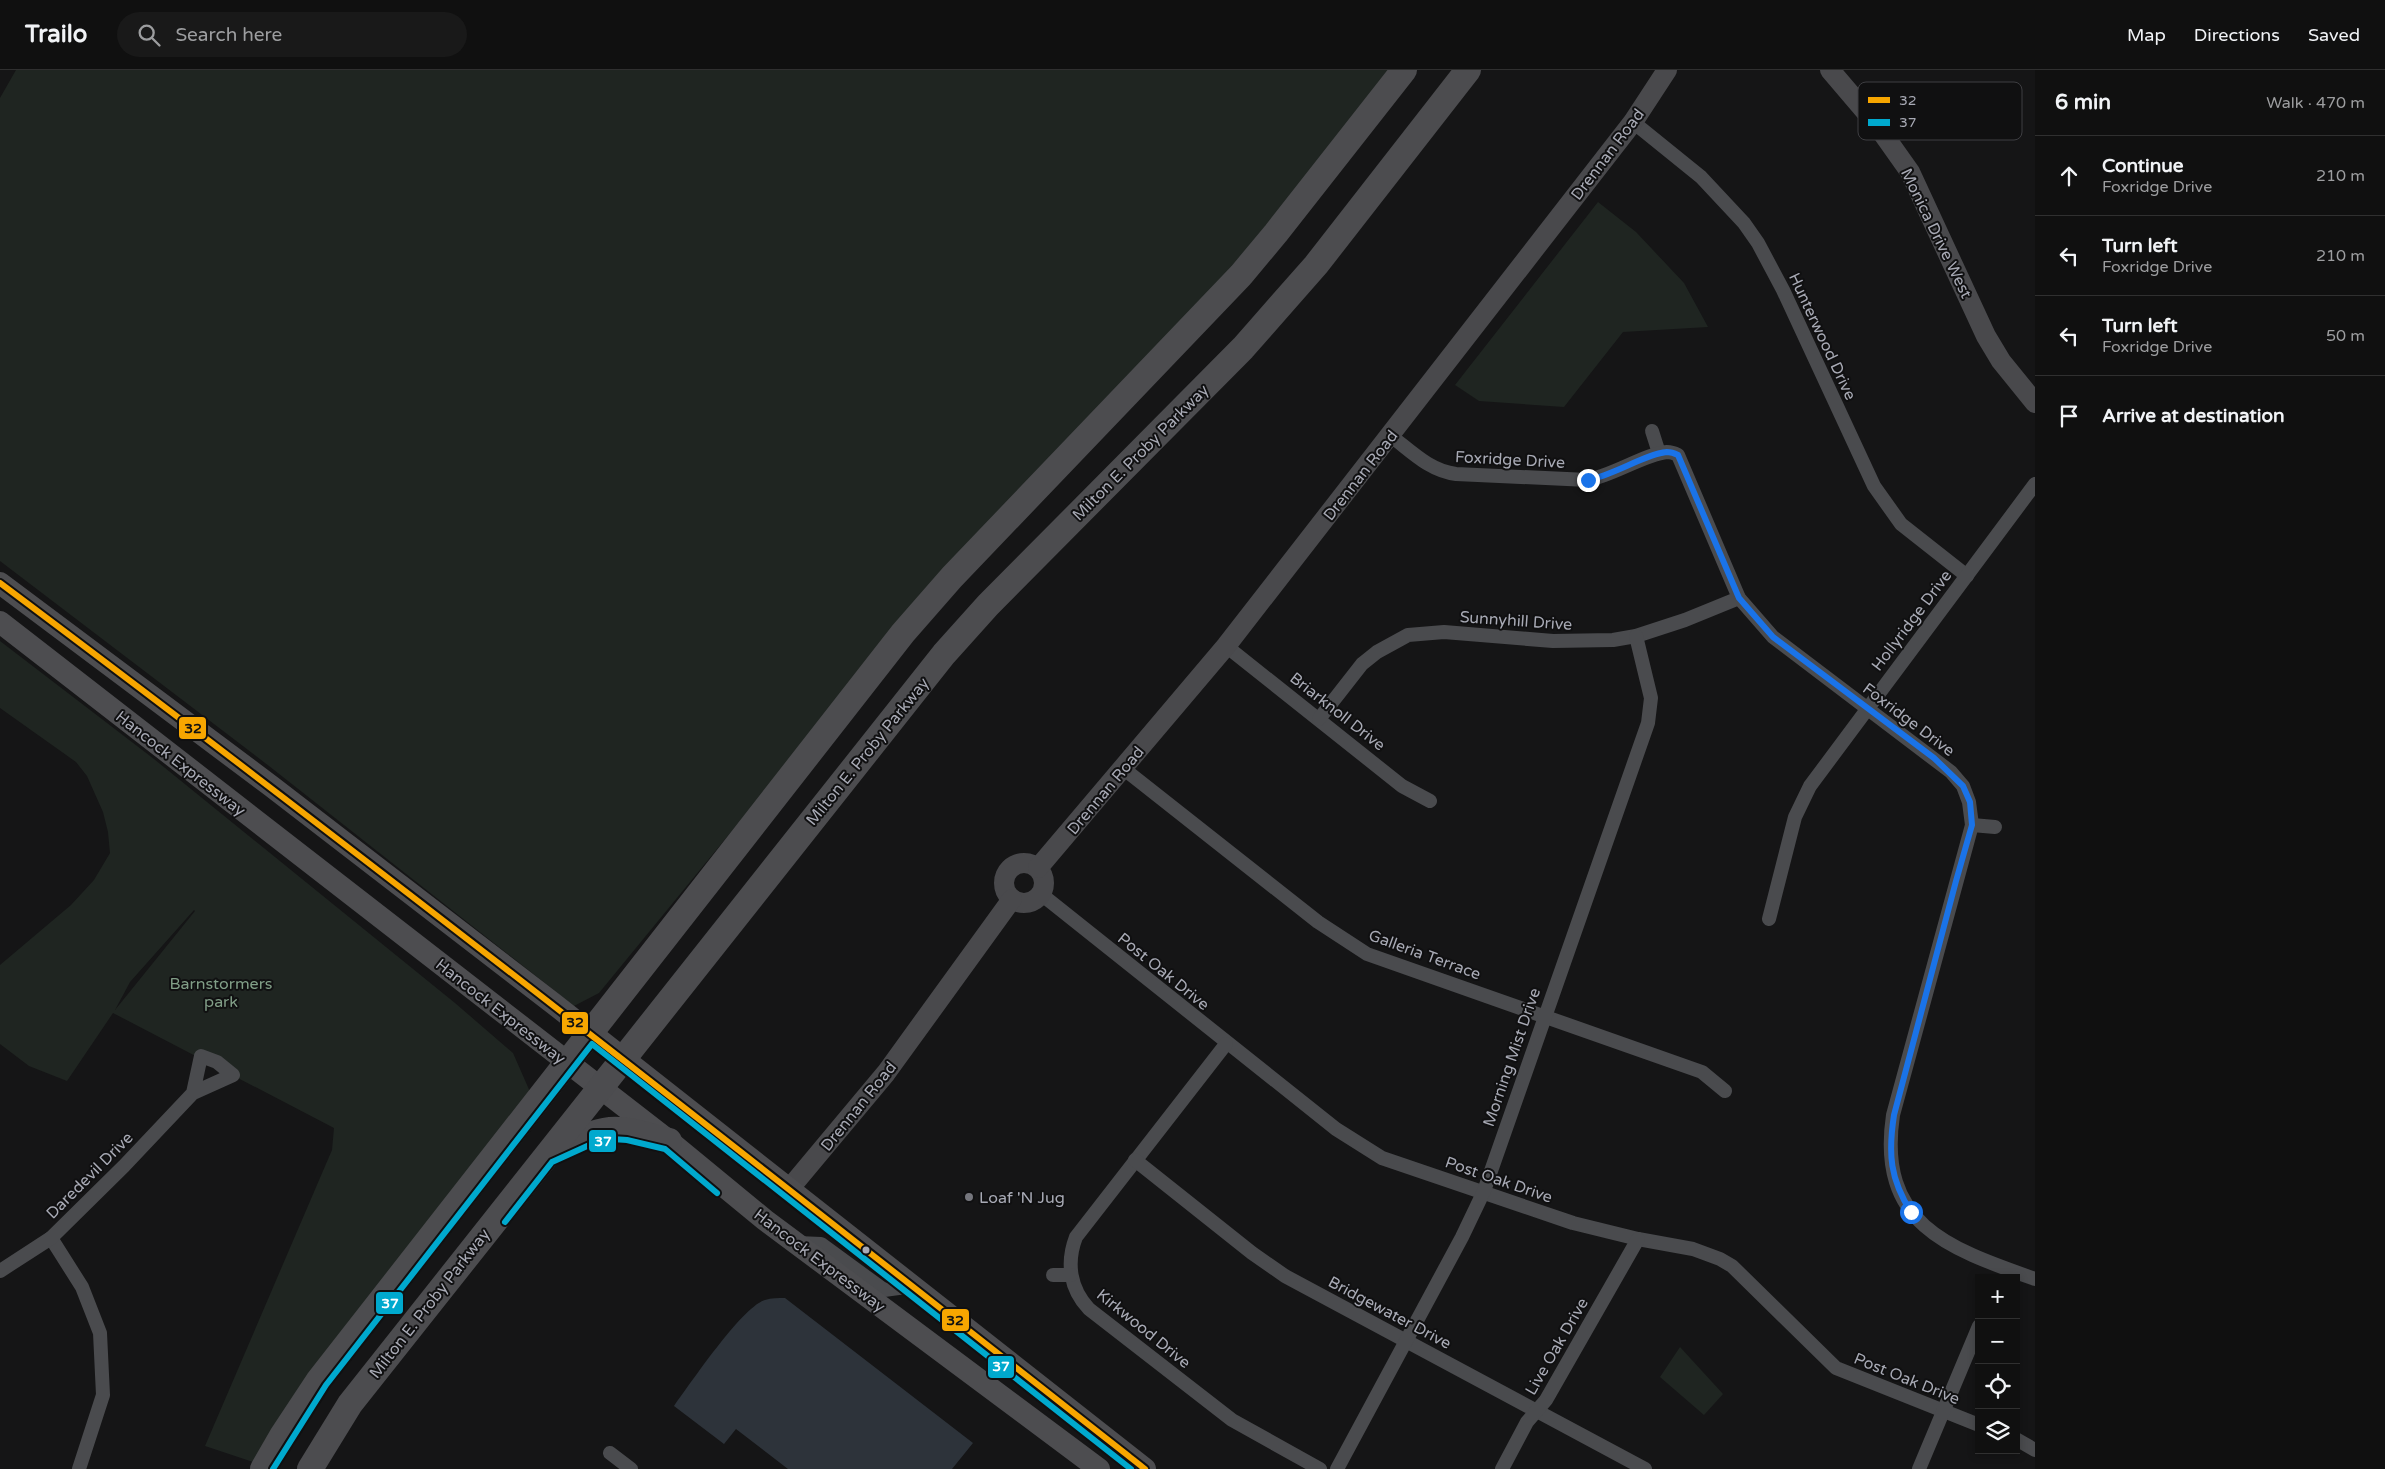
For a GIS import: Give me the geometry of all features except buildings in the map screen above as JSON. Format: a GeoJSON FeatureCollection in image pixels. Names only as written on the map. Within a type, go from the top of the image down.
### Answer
{"type":"FeatureCollection","features":[{"type":"Feature","properties":{"kind":"highway"},"geometry":{"type":"LineString","coordinates":[[263,1469],[319,1380],[568,1064],[903,633],[952,577],[1241,275],[1276,234],[1404,70]]}},
{"type":"Feature","properties":{"kind":"highway","name":"Milton E. Proby Parkway"},"geometry":{"type":"LineString","coordinates":[[310,1469],[350,1404],[622,1058],[944,654],[988,605],[1243,348],[1283,304],[1468,70]]}},
{"type":"Feature","properties":{"kind":"highway"},"geometry":{"type":"LineString","coordinates":[[546,1155],[594,1134],[611,1130],[628,1131],[669,1141]]}},
{"type":"Feature","properties":{"kind":"main road","name":"Hancock Expressway"},"geometry":{"type":"LineString","coordinates":[[0,583],[271,786],[591,1032],[1146,1469]]}},
{"type":"Feature","properties":{"kind":"main road","name":"Hancock Expressway"},"geometry":{"type":"LineString","coordinates":[[0,622],[669,1141],[795,1243],[1100,1469]]}},
{"type":"Feature","properties":{"kind":"street","name":"Drennan Road"},"geometry":{"type":"LineString","coordinates":[[1038,868],[1124,769],[1226,646],[1633,122],[1667,70]]}},
{"type":"Feature","properties":{"kind":"street","name":"Monica Drive West"},"geometry":{"type":"LineString","coordinates":[[1830,70],[1858,103]]}},
{"type":"Feature","properties":{"kind":"street","name":"Hunterwood Drive"},"geometry":{"type":"LineString","coordinates":[[1633,122],[1701,177],[1744,223],[1758,242],[1879,493],[1901,524],[1966,576]]}},
{"type":"Feature","properties":{"kind":"street","name":"Monica Drive West"},"geometry":{"type":"LineString","coordinates":[[1887,140],[1910,172],[1986,336],[2001,361],[2035,403]]}},
{"type":"Feature","properties":{"kind":"street"},"geometry":{"type":"LineString","coordinates":[[1652,432],[1659,453]]}},
{"type":"Feature","properties":{"kind":"street","name":"Foxridge Drive"},"geometry":{"type":"LineString","coordinates":[[1391,436],[1432,468],[1442,473],[1456,474],[1588,480],[1606,476],[1659,453],[1669,452],[1678,455],[1739,598],[1773,637],[1951,772],[1963,786],[1970,802],[1972,825],[1894,1115],[1889,1142],[1891,1167],[1898,1192],[1924,1227],[1946,1242],[2000,1272],[2035,1279]]}},
{"type":"Feature","properties":{"kind":"street","name":"Hollyridge Drive"},"geometry":{"type":"LineString","coordinates":[[1769,919],[1795,817],[1802,800],[1867,708],[2035,484]]}},
{"type":"Feature","properties":{"kind":"street","name":"Sunnyhill Drive"},"geometry":{"type":"LineString","coordinates":[[1319,718],[1362,664],[1376,652],[1408,635],[1444,632],[1592,642],[1636,636],[1685,620],[1739,598]]}},
{"type":"Feature","properties":{"kind":"street","name":"Morning Mist Drive"},"geometry":{"type":"LineString","coordinates":[[1337,1469],[1462,1237],[1484,1191],[1544,1015],[1648,723],[1651,698],[1636,636]]}},
{"type":"Feature","properties":{"kind":"street","name":"Briarknoll Drive"},"geometry":{"type":"LineString","coordinates":[[1226,646],[1319,718],[1402,786],[1430,801]]}},
{"type":"Feature","properties":{"kind":"street","name":"Galleria Terrace"},"geometry":{"type":"LineString","coordinates":[[1124,769],[1346,942],[1367,954],[1702,1072],[1725,1091]]}},
{"type":"Feature","properties":{"kind":"street"},"geometry":{"type":"LineString","coordinates":[[1972,825],[1995,827]]}},
{"type":"Feature","properties":{"kind":"street"},"geometry":{"type":"LineString","coordinates":[[1019,863],[1032,864],[1038,868],[1044,883],[1041,894],[1030,902],[1024,903],[1012,899],[1004,889],[1008,870],[1019,863]]}},
{"type":"Feature","properties":{"kind":"street","name":"Post Oak Drive"},"geometry":{"type":"LineString","coordinates":[[1041,894],[1226,1044],[1358,1144],[1382,1158],[1484,1191],[1573,1223],[1638,1239],[1693,1249],[1720,1259],[1732,1266],[1836,1368],[1975,1423]]}},
{"type":"Feature","properties":{"kind":"street","name":"Drennan Road"},"geometry":{"type":"LineString","coordinates":[[790,1188],[886,1073],[1012,899]]}},
{"type":"Feature","properties":{"kind":"street","name":"Kirkwood Drive"},"geometry":{"type":"LineString","coordinates":[[1226,1044],[1076,1237],[1071,1250],[1071,1275],[1074,1288],[1089,1309],[1214,1407],[1252,1431],[1320,1469]]}},
{"type":"Feature","properties":{"kind":"street","name":"Daredevil Drive"},"geometry":{"type":"LineString","coordinates":[[0,1271],[51,1238],[124,1166],[193,1093]]}},
{"type":"Feature","properties":{"kind":"street","name":"Bridgewater Drive"},"geometry":{"type":"LineString","coordinates":[[1135,1160],[1252,1253],[1285,1276],[1645,1469]]}},
{"type":"Feature","properties":{"kind":"street"},"geometry":{"type":"LineString","coordinates":[[51,1238],[82,1287],[100,1333],[103,1395],[79,1469]]}},
{"type":"Feature","properties":{"kind":"street","name":"Live Oak Drive"},"geometry":{"type":"LineString","coordinates":[[1502,1469],[1527,1422],[1538,1411],[1638,1239]]}},
{"type":"Feature","properties":{"kind":"street"},"geometry":{"type":"LineString","coordinates":[[795,1243],[821,1244],[884,1290],[913,1286]]}},
{"type":"Feature","properties":{"kind":"street"},"geometry":{"type":"LineString","coordinates":[[1053,1275],[1071,1275]]}},
{"type":"Feature","properties":{"kind":"street"},"geometry":{"type":"LineString","coordinates":[[1919,1469],[1975,1335]]}},
{"type":"Feature","properties":{"kind":"street"},"geometry":{"type":"LineString","coordinates":[[2020,1441],[2035,1450]]}},
{"type":"Feature","properties":{"kind":"street"},"geometry":{"type":"LineString","coordinates":[[610,1453],[631,1469]]}},
{"type":"Feature","properties":{"kind":"green space"},"geometry":{"type":"Polygon","coordinates":[[[16,70],[1390,70],[1250,249],[954,560],[599,993],[574,1006],[269,766],[0,561],[0,98],[16,70]]]}},
{"type":"Feature","properties":{"kind":"green space"},"geometry":{"type":"Polygon","coordinates":[[[1598,202],[1636,232],[1684,283],[1708,327],[1623,332],[1564,407],[1479,401],[1455,385],[1598,202]]]}},
{"type":"Feature","properties":{"kind":"green space","name":"Barnstormers park"},"geometry":{"type":"Polygon","coordinates":[[[0,641],[154,759],[455,1003],[513,1053],[531,1094],[253,1462],[205,1446],[332,1150],[334,1128],[113,1013],[67,1081],[29,1066],[0,1044],[0,965],[71,905],[94,880],[110,853],[108,832],[103,812],[87,776],[76,762],[0,708],[0,641]],[[195,911],[130,982],[115,1010],[195,911]]]}},
{"type":"Feature","properties":{"kind":"green space"},"geometry":{"type":"Polygon","coordinates":[[[1680,1347],[1723,1394],[1704,1415],[1660,1377],[1680,1347]]]}},
{"type":"Feature","properties":{"kind":"shaded area"},"geometry":{"type":"Polygon","coordinates":[[[785,1298],[973,1443],[952,1469],[788,1469],[736,1429],[724,1444],[674,1406],[717,1347],[743,1316],[765,1300],[785,1298]]]}},
{"type":"Feature","properties":{"kind":"transit line","name":"32"},"geometry":{"type":"LineString","coordinates":[[0,583],[432,912],[1145,1469]]}},
{"type":"Feature","properties":{"kind":"transit line","name":"37"},"geometry":{"type":"LineString","coordinates":[[273,1469],[326,1385],[592,1044],[1131,1469]]}},
{"type":"Feature","properties":{"kind":"transit line","name":"37"},"geometry":{"type":"LineString","coordinates":[[505,1222],[552,1162],[596,1142],[612,1139],[627,1140],[665,1149],[717,1193]]}},
{"type":"Feature","properties":{"kind":"place","name":"Loaf 'N Jug"},"geometry":{"type":"Point","coordinates":[969,1197]}},
{"type":"Feature","properties":{"kind":"route"},"geometry":{"type":"LineString","coordinates":[[1588,480],[1606,476],[1659,453],[1669,452],[1678,455],[1739,598],[1756,619],[1773,637],[1934,758],[1951,772],[1963,786],[1970,802],[1972,825],[1969,844],[1956,881],[1894,1115],[1889,1142],[1891,1167],[1898,1192],[1911,1212]]}}]}
